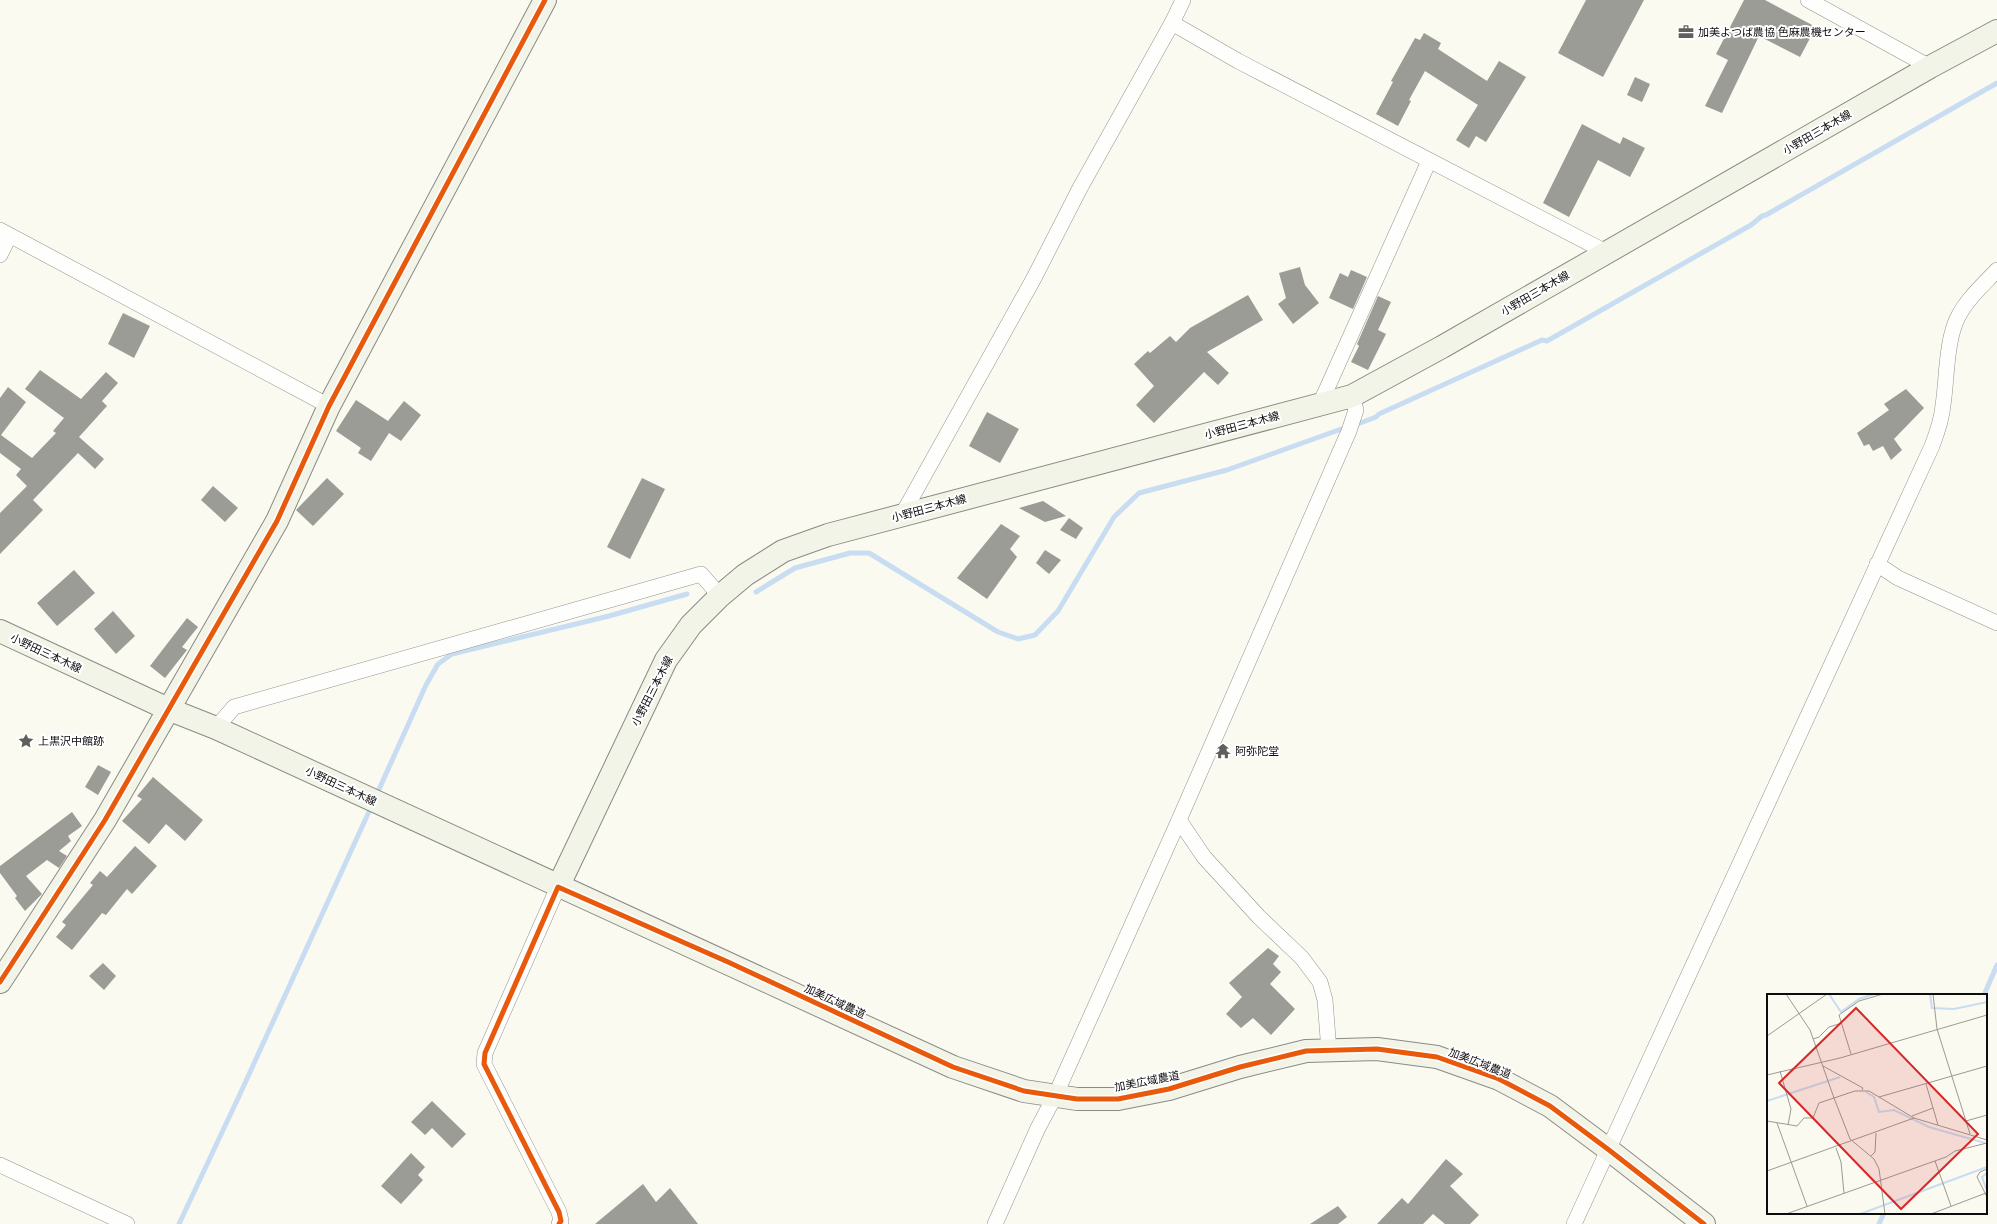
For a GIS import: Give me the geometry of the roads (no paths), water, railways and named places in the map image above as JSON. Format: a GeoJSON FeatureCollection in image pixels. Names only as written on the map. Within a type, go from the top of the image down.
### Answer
{"type":"FeatureCollection","features":[{"type":"Feature","properties":{"kind":"street"},"geometry":{"type":"LineString","coordinates":[[0,982],[106,820],[168,709],[277,521],[329,406],[545,0]]}},
{"type":"Feature","properties":{"kind":"street"},"geometry":{"type":"LineString","coordinates":[[902,515],[1030,285],[1080,188],[1172,23],[1183,0]]}},
{"type":"Feature","properties":{"kind":"street"},"geometry":{"type":"LineString","coordinates":[[1808,0],[1930,67]]}},
{"type":"Feature","properties":{"kind":"street"},"geometry":{"type":"LineString","coordinates":[[1172,23],[1238,61],[1606,252]]}},
{"type":"Feature","properties":{"kind":"street","name":"小野田三本木線"},"geometry":{"type":"LineString","coordinates":[[0,631],[168,709],[216,728],[558,887],[666,660],[691,625],[720,596],[745,575],[782,551],[828,535],[1352,396],[1442,347],[1930,67],[1997,31]]}},
{"type":"Feature","properties":{"kind":"street"},"geometry":{"type":"LineString","coordinates":[[1320,404],[1429,161]]}},
{"type":"Feature","properties":{"kind":"street"},"geometry":{"type":"LineString","coordinates":[[0,255],[5,234],[329,406]]}},
{"type":"Feature","properties":{"kind":"street"},"geometry":{"type":"LineString","coordinates":[[1574,1224],[1938,430],[1943,407],[1948,361],[1958,317],[1966,305],[1997,270]]}},
{"type":"Feature","properties":{"kind":"street"},"geometry":{"type":"LineString","coordinates":[[995,1224],[1038,1128],[1055,1096],[1146,890],[1179,820],[1349,432],[1356,410],[1352,396]]}},
{"type":"Feature","properties":{"kind":"street"},"geometry":{"type":"LineString","coordinates":[[1877,564],[1898,578],[1997,623]]}},
{"type":"Feature","properties":{"kind":"street"},"geometry":{"type":"LineString","coordinates":[[216,728],[234,707],[701,574],[720,596]]}},
{"type":"Feature","properties":{"kind":"street"},"geometry":{"type":"LineString","coordinates":[[1179,820],[1204,857],[1259,917],[1302,958],[1320,982],[1325,1000],[1329,1051]]}},
{"type":"Feature","properties":{"kind":"street"},"geometry":{"type":"LineString","coordinates":[[558,887],[484,1053],[484,1064],[559,1212],[561,1221],[559,1224]]}},
{"type":"Feature","properties":{"kind":"street","name":"加美広域農道"},"geometry":{"type":"LineString","coordinates":[[558,887],[728,962],[953,1067],[1024,1091],[1077,1099],[1118,1098],[1169,1089],[1240,1067],[1306,1051],[1377,1048],[1437,1057],[1499,1078],[1550,1106],[1704,1224]]}},
{"type":"Feature","properties":{"kind":"street"},"geometry":{"type":"LineString","coordinates":[[0,1165],[127,1224]]}},
{"type":"Feature","properties":{"kind":"waterway"},"geometry":{"type":"LineString","coordinates":[[1355,425],[1376,417],[1379,414],[1542,340],[1547,341],[1751,225],[1762,216],[1997,83]]}},
{"type":"Feature","properties":{"kind":"waterway"},"geometry":{"type":"LineString","coordinates":[[756,592],[795,568],[850,553],[869,553],[998,632],[1018,639],[1035,635],[1058,611],[1114,517],[1139,493],[1227,470],[1347,427]]}},
{"type":"Feature","properties":{"kind":"waterway"},"geometry":{"type":"LineString","coordinates":[[376,796],[426,685],[438,664],[452,654],[609,616],[687,594]]}},
{"type":"Feature","properties":{"kind":"waterway"},"geometry":{"type":"LineString","coordinates":[[179,1224],[372,805]]}},
{"type":"Feature","properties":{"kind":"waterway"},"geometry":{"type":"LineString","coordinates":[[1984,994],[1997,965]]}},
{"type":"Feature","properties":{"kind":"waterway"},"geometry":{"type":"LineString","coordinates":[[1879,1224],[1884,1214]]}},
{"type":"Feature","properties":{"kind":"place","name":"加美よつば農協 色麻農機センター"},"geometry":{"type":"Point","coordinates":[1686,32]}},
{"type":"Feature","properties":{"kind":"place","name":"上黒沢中館跡"},"geometry":{"type":"Point","coordinates":[26,741]}},
{"type":"Feature","properties":{"kind":"place","name":"阿弥陀堂"},"geometry":{"type":"Point","coordinates":[1223,751]}}]}
